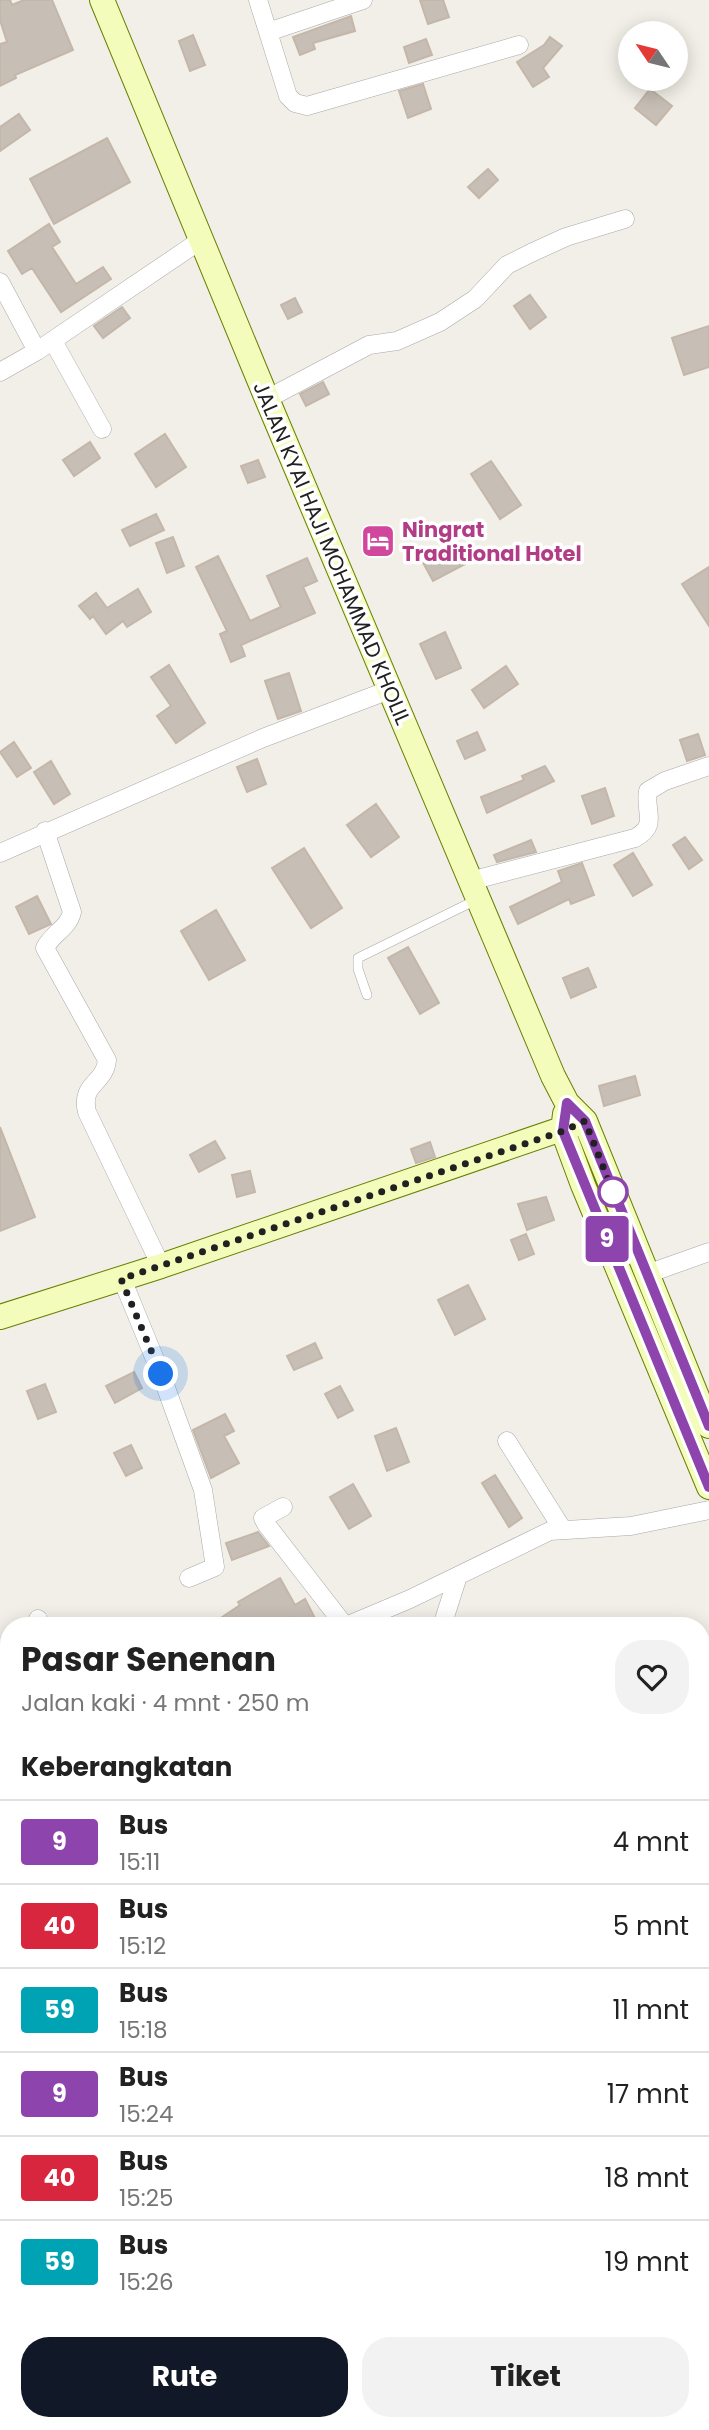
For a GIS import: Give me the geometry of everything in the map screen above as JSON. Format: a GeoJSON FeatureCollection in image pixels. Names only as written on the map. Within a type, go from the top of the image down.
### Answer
{"type":"FeatureCollection","features":[{"type":"Feature","properties":{"kind":"main road","name":"JALAN KYAI HAJI MOHAMMAD KHOLIL"},"geometry":{"type":"LineString","coordinates":[[102,0],[389,690],[567,1103],[574,1126]]}},
{"type":"Feature","properties":{"kind":"main road"},"geometry":{"type":"LineString","coordinates":[[0,1317],[161,1266],[574,1126]]}},
{"type":"Feature","properties":{"kind":"main road"},"geometry":{"type":"LineString","coordinates":[[574,1126],[647,1274],[709,1426]]}},
{"type":"Feature","properties":{"kind":"main road"},"geometry":{"type":"LineString","coordinates":[[574,1126],[709,1487]]}},
{"type":"Feature","properties":{"kind":"street"},"geometry":{"type":"LineString","coordinates":[[258,0],[288,96],[295,103],[307,106],[519,45]]}},
{"type":"Feature","properties":{"kind":"street"},"geometry":{"type":"LineString","coordinates":[[268,32],[363,0]]}},
{"type":"Feature","properties":{"kind":"street"},"geometry":{"type":"LineString","coordinates":[[267,399],[357,351],[397,341],[440,322],[475,299],[507,265],[566,237],[625,219]]}},
{"type":"Feature","properties":{"kind":"street"},"geometry":{"type":"LineString","coordinates":[[0,372],[53,341],[201,240]]}},
{"type":"Feature","properties":{"kind":"street"},"geometry":{"type":"LineString","coordinates":[[0,282],[37,351]]}},
{"type":"Feature","properties":{"kind":"street"},"geometry":{"type":"LineString","coordinates":[[53,341],[102,429]]}},
{"type":"Feature","properties":{"kind":"street"},"geometry":{"type":"LineString","coordinates":[[0,853],[45,831],[263,738],[389,690]]}},
{"type":"Feature","properties":{"kind":"street"},"geometry":{"type":"LineString","coordinates":[[474,890],[635,838],[649,827],[652,818],[648,791],[665,781],[709,766]]}},
{"type":"Feature","properties":{"kind":"street"},"geometry":{"type":"LineString","coordinates":[[45,831],[72,912],[65,926],[49,940],[45,948],[107,1060],[103,1073],[87,1091],[87,1112],[161,1266]]}},
{"type":"Feature","properties":{"kind":"street"},"geometry":{"type":"LineString","coordinates":[[647,1274],[709,1252]]}},
{"type":"Feature","properties":{"kind":"street"},"geometry":{"type":"LineString","coordinates":[[121,1279],[161,1374],[203,1490],[215,1567],[188,1578]]}},
{"type":"Feature","properties":{"kind":"street"},"geometry":{"type":"LineString","coordinates":[[507,1441],[563,1530]]}},
{"type":"Feature","properties":{"kind":"street"},"geometry":{"type":"LineString","coordinates":[[283,1507],[263,1518],[265,1524],[338,1617]]}},
{"type":"Feature","properties":{"kind":"street"},"geometry":{"type":"LineString","coordinates":[[365,1617],[457,1576],[537,1535],[563,1530],[631,1526],[709,1510]]}},
{"type":"Feature","properties":{"kind":"street"},"geometry":{"type":"LineString","coordinates":[[445,1617],[457,1576]]}},
{"type":"Feature","properties":{"kind":"lane"},"geometry":{"type":"LineString","coordinates":[[367,995],[358,969],[358,958],[474,890]]}},
{"type":"Feature","properties":{"kind":"building"},"geometry":{"type":"Polygon","coordinates":[[[0,0],[10,0],[12,5],[24,0],[52,0],[73,50],[15,75],[16,78],[0,86],[0,44],[7,42],[0,20],[0,0]]]}},
{"type":"Feature","properties":{"kind":"building"},"geometry":{"type":"Polygon","coordinates":[[[420,0],[443,0],[449,17],[428,24],[420,0]]]}},
{"type":"Feature","properties":{"kind":"building"},"geometry":{"type":"Polygon","coordinates":[[[351,16],[355,31],[313,43],[315,49],[300,55],[293,37],[351,16]]]}},
{"type":"Feature","properties":{"kind":"building"},"geometry":{"type":"Polygon","coordinates":[[[193,35],[205,65],[190,71],[179,41],[193,35]]]}},
{"type":"Feature","properties":{"kind":"building"},"geometry":{"type":"Polygon","coordinates":[[[550,37],[562,46],[543,68],[549,77],[533,87],[517,62],[544,45],[550,37]]]}},
{"type":"Feature","properties":{"kind":"building"},"geometry":{"type":"Polygon","coordinates":[[[426,39],[432,55],[409,63],[404,47],[426,39]]]}},
{"type":"Feature","properties":{"kind":"building"},"geometry":{"type":"Polygon","coordinates":[[[423,84],[431,109],[408,118],[399,91],[423,84]]]}},
{"type":"Feature","properties":{"kind":"building"},"geometry":{"type":"Polygon","coordinates":[[[648,91],[653,91],[672,106],[656,125],[635,108],[648,91]]]}},
{"type":"Feature","properties":{"kind":"building"},"geometry":{"type":"Polygon","coordinates":[[[19,114],[30,130],[0,151],[0,127],[19,114]]]}},
{"type":"Feature","properties":{"kind":"building"},"geometry":{"type":"Polygon","coordinates":[[[107,138],[130,182],[54,224],[30,179],[107,138]]]}},
{"type":"Feature","properties":{"kind":"building"},"geometry":{"type":"Polygon","coordinates":[[[488,169],[498,180],[479,198],[468,187],[488,169]]]}},
{"type":"Feature","properties":{"kind":"building"},"geometry":{"type":"Polygon","coordinates":[[[49,224],[60,242],[52,247],[76,284],[103,267],[111,279],[61,312],[32,268],[22,274],[8,251],[49,224]]]}},
{"type":"Feature","properties":{"kind":"building"},"geometry":{"type":"Polygon","coordinates":[[[530,295],[546,317],[530,329],[514,306],[530,295]]]}},
{"type":"Feature","properties":{"kind":"building"},"geometry":{"type":"Polygon","coordinates":[[[295,298],[302,312],[288,319],[281,305],[295,298]]]}},
{"type":"Feature","properties":{"kind":"building"},"geometry":{"type":"Polygon","coordinates":[[[122,307],[130,318],[103,338],[94,326],[122,307]]]}},
{"type":"Feature","properties":{"kind":"building"},"geometry":{"type":"Polygon","coordinates":[[[709,326],[709,367],[684,375],[672,338],[709,326]]]}},
{"type":"Feature","properties":{"kind":"building"},"geometry":{"type":"Polygon","coordinates":[[[323,382],[329,394],[306,406],[300,394],[323,382]]]}},
{"type":"Feature","properties":{"kind":"building"},"geometry":{"type":"Polygon","coordinates":[[[165,434],[186,467],[156,487],[135,454],[165,434]]]}},
{"type":"Feature","properties":{"kind":"building"},"geometry":{"type":"Polygon","coordinates":[[[90,442],[100,458],[74,476],[63,460],[90,442]]]}},
{"type":"Feature","properties":{"kind":"building"},"geometry":{"type":"Polygon","coordinates":[[[258,460],[265,477],[248,483],[241,466],[258,460]]]}},
{"type":"Feature","properties":{"kind":"building"},"geometry":{"type":"Polygon","coordinates":[[[491,461],[521,505],[500,519],[471,474],[491,461]]]}},
{"type":"Feature","properties":{"kind":"building"},"geometry":{"type":"Polygon","coordinates":[[[156,514],[164,530],[130,546],[122,530],[156,514]]]}},
{"type":"Feature","properties":{"kind":"building"},"geometry":{"type":"Polygon","coordinates":[[[173,537],[184,566],[167,573],[156,543],[173,537]]]}},
{"type":"Feature","properties":{"kind":"building"},"geometry":{"type":"Polygon","coordinates":[[[452,541],[465,564],[433,581],[421,559],[452,541]]]}},
{"type":"Feature","properties":{"kind":"building"},"geometry":{"type":"Polygon","coordinates":[[[218,556],[250,621],[281,607],[267,576],[307,558],[317,581],[303,587],[315,613],[241,645],[245,656],[231,662],[220,634],[227,631],[196,567],[218,556]]]}},
{"type":"Feature","properties":{"kind":"building"},"geometry":{"type":"Polygon","coordinates":[[[709,567],[709,626],[682,584],[709,567]]]}},
{"type":"Feature","properties":{"kind":"building"},"geometry":{"type":"Polygon","coordinates":[[[138,589],[151,612],[127,627],[123,621],[106,634],[93,616],[90,619],[79,606],[96,593],[107,608],[138,589]]]}},
{"type":"Feature","properties":{"kind":"building"},"geometry":{"type":"Polygon","coordinates":[[[445,632],[461,668],[436,679],[420,644],[445,632]]]}},
{"type":"Feature","properties":{"kind":"building"},"geometry":{"type":"Polygon","coordinates":[[[169,665],[205,723],[176,743],[157,716],[171,706],[151,677],[169,665]]]}},
{"type":"Feature","properties":{"kind":"building"},"geometry":{"type":"Polygon","coordinates":[[[506,666],[518,684],[484,708],[472,690],[506,666]]]}},
{"type":"Feature","properties":{"kind":"building"},"geometry":{"type":"Polygon","coordinates":[[[289,673],[301,711],[278,719],[265,681],[289,673]]]}},
{"type":"Feature","properties":{"kind":"building"},"geometry":{"type":"Polygon","coordinates":[[[477,732],[485,750],[465,759],[457,741],[477,732]]]}},
{"type":"Feature","properties":{"kind":"building"},"geometry":{"type":"Polygon","coordinates":[[[698,734],[705,755],[687,761],[680,740],[698,734]]]}},
{"type":"Feature","properties":{"kind":"building"},"geometry":{"type":"Polygon","coordinates":[[[14,742],[31,768],[17,777],[0,752],[14,742]]]}},
{"type":"Feature","properties":{"kind":"building"},"geometry":{"type":"Polygon","coordinates":[[[257,759],[266,784],[247,792],[237,767],[257,759]]]}},
{"type":"Feature","properties":{"kind":"building"},"geometry":{"type":"Polygon","coordinates":[[[51,761],[70,794],[54,804],[34,772],[51,761]]]}},
{"type":"Feature","properties":{"kind":"building"},"geometry":{"type":"Polygon","coordinates":[[[545,766],[554,781],[487,813],[481,797],[524,780],[522,776],[545,766]]]}},
{"type":"Feature","properties":{"kind":"building"},"geometry":{"type":"Polygon","coordinates":[[[605,788],[614,816],[592,824],[582,796],[605,788]]]}},
{"type":"Feature","properties":{"kind":"building"},"geometry":{"type":"Polygon","coordinates":[[[376,804],[399,837],[371,857],[347,825],[376,804]]]}},
{"type":"Feature","properties":{"kind":"building"},"geometry":{"type":"Polygon","coordinates":[[[685,837],[702,860],[689,869],[673,845],[685,837]]]}},
{"type":"Feature","properties":{"kind":"building"},"geometry":{"type":"Polygon","coordinates":[[[531,840],[536,852],[497,862],[494,855],[531,840]]]}},
{"type":"Feature","properties":{"kind":"building"},"geometry":{"type":"Polygon","coordinates":[[[304,848],[342,908],[311,928],[272,868],[304,848]]]}},
{"type":"Feature","properties":{"kind":"building"},"geometry":{"type":"Polygon","coordinates":[[[633,853],[652,885],[633,896],[614,865],[633,853]]]}},
{"type":"Feature","properties":{"kind":"building"},"geometry":{"type":"Polygon","coordinates":[[[582,863],[594,895],[571,904],[569,899],[518,924],[510,907],[562,882],[558,871],[582,863]]]}},
{"type":"Feature","properties":{"kind":"building"},"geometry":{"type":"Polygon","coordinates":[[[37,896],[51,924],[29,934],[16,907],[37,896]]]}},
{"type":"Feature","properties":{"kind":"building"},"geometry":{"type":"Polygon","coordinates":[[[216,910],[245,960],[209,980],[181,931],[216,910]]]}},
{"type":"Feature","properties":{"kind":"building"},"geometry":{"type":"Polygon","coordinates":[[[408,947],[439,1003],[420,1014],[388,958],[408,947]]]}},
{"type":"Feature","properties":{"kind":"building"},"geometry":{"type":"Polygon","coordinates":[[[588,968],[596,987],[571,998],[563,978],[588,968]]]}},
{"type":"Feature","properties":{"kind":"building"},"geometry":{"type":"Polygon","coordinates":[[[635,1076],[640,1095],[604,1106],[599,1086],[635,1076]]]}},
{"type":"Feature","properties":{"kind":"building"},"geometry":{"type":"Polygon","coordinates":[[[0,1127],[35,1217],[0,1231],[0,1127]]]}},
{"type":"Feature","properties":{"kind":"building"},"geometry":{"type":"Polygon","coordinates":[[[215,1141],[225,1158],[199,1172],[190,1155],[215,1141]]]}},
{"type":"Feature","properties":{"kind":"building"},"geometry":{"type":"Polygon","coordinates":[[[430,1142],[435,1157],[416,1163],[411,1149],[430,1142]]]}},
{"type":"Feature","properties":{"kind":"building"},"geometry":{"type":"Polygon","coordinates":[[[250,1171],[255,1192],[237,1197],[232,1175],[250,1171]]]}},
{"type":"Feature","properties":{"kind":"building"},"geometry":{"type":"Polygon","coordinates":[[[546,1197],[554,1220],[527,1230],[518,1204],[546,1197]]]}},
{"type":"Feature","properties":{"kind":"building"},"geometry":{"type":"Polygon","coordinates":[[[526,1234],[534,1254],[519,1260],[511,1240],[526,1234]]]}},
{"type":"Feature","properties":{"kind":"building"},"geometry":{"type":"Polygon","coordinates":[[[468,1285],[485,1319],[455,1335],[438,1300],[468,1285]]]}},
{"type":"Feature","properties":{"kind":"building"},"geometry":{"type":"Polygon","coordinates":[[[315,1343],[322,1358],[294,1370],[287,1356],[315,1343]]]}},
{"type":"Feature","properties":{"kind":"building"},"geometry":{"type":"Polygon","coordinates":[[[134,1372],[142,1388],[115,1403],[106,1386],[134,1372]]]}},
{"type":"Feature","properties":{"kind":"building"},"geometry":{"type":"Polygon","coordinates":[[[45,1384],[56,1412],[38,1419],[27,1391],[45,1384]]]}},
{"type":"Feature","properties":{"kind":"building"},"geometry":{"type":"Polygon","coordinates":[[[340,1386],[353,1410],[338,1418],[325,1394],[340,1386]]]}},
{"type":"Feature","properties":{"kind":"building"},"geometry":{"type":"Polygon","coordinates":[[[225,1414],[234,1431],[224,1436],[239,1463],[211,1478],[193,1430],[225,1414]]]}},
{"type":"Feature","properties":{"kind":"building"},"geometry":{"type":"Polygon","coordinates":[[[396,1428],[409,1462],[387,1471],[375,1436],[396,1428]]]}},
{"type":"Feature","properties":{"kind":"building"},"geometry":{"type":"Polygon","coordinates":[[[131,1445],[142,1468],[126,1476],[114,1453],[131,1445]]]}},
{"type":"Feature","properties":{"kind":"building"},"geometry":{"type":"Polygon","coordinates":[[[495,1475],[522,1518],[509,1527],[482,1483],[495,1475]]]}},
{"type":"Feature","properties":{"kind":"building"},"geometry":{"type":"Polygon","coordinates":[[[353,1484],[371,1516],[349,1529],[330,1497],[353,1484]]]}},
{"type":"Feature","properties":{"kind":"building"},"geometry":{"type":"Polygon","coordinates":[[[258,1532],[269,1546],[232,1560],[226,1543],[258,1532]]]}},
{"type":"Feature","properties":{"kind":"building"},"geometry":{"type":"Polygon","coordinates":[[[280,1578],[295,1605],[305,1599],[314,1617],[222,1617],[240,1605],[238,1602],[280,1578]]]}},
{"type":"Feature","properties":{"kind":"bus line","name":"9"},"geometry":{"type":"LineString","coordinates":[[709,1426],[585,1121],[567,1103],[563,1131],[709,1487]]}},
{"type":"Feature","properties":{"kind":"place","name":"Ningrat Traditional Hotel"},"geometry":{"type":"Point","coordinates":[378,541]}},
{"type":"Feature","properties":{"kind":"route"},"geometry":{"type":"LineString","coordinates":[[161,1374],[121,1279],[563,1131],[585,1121],[613,1192]]}}]}
